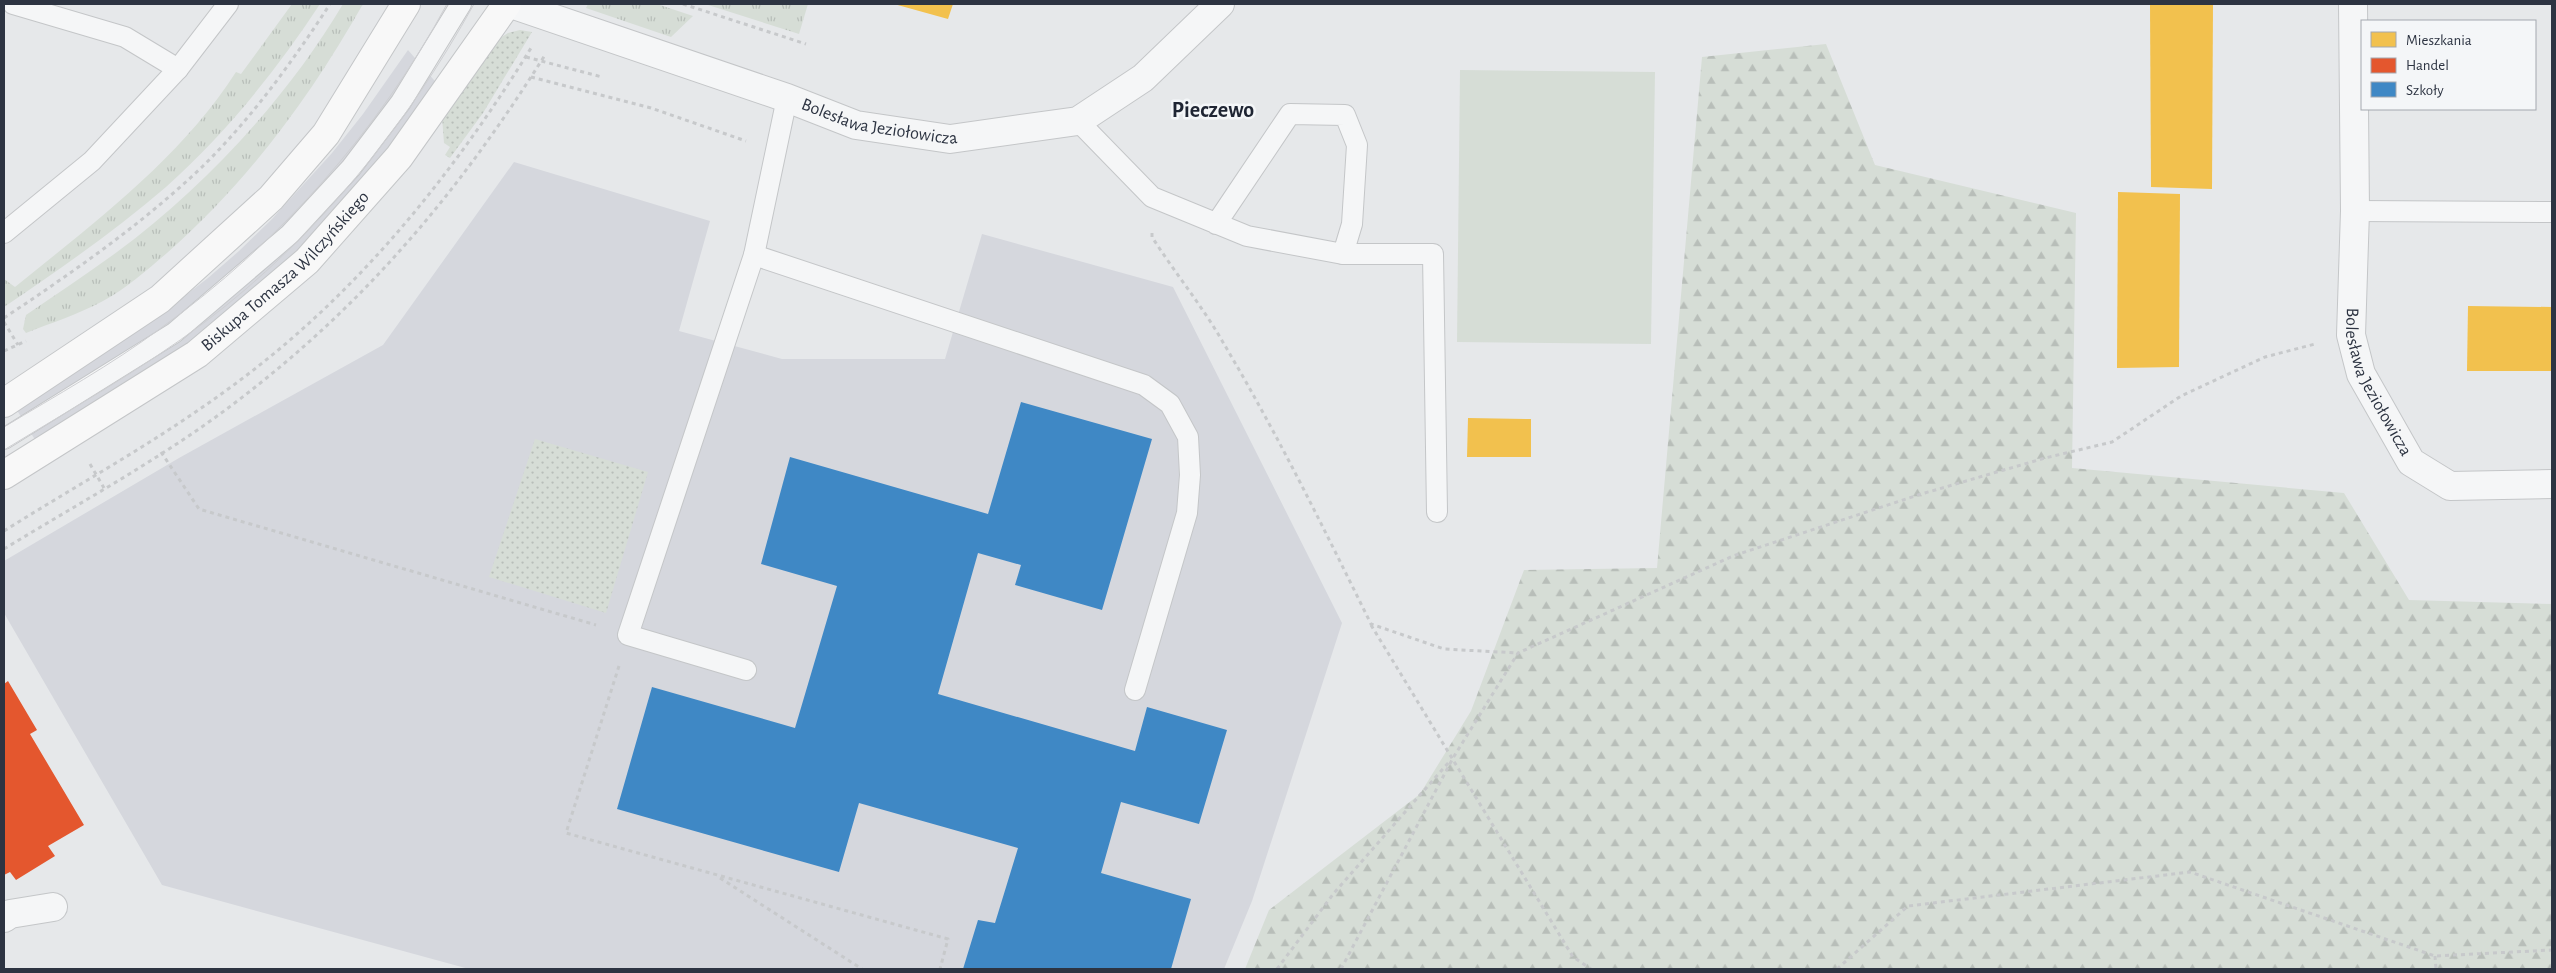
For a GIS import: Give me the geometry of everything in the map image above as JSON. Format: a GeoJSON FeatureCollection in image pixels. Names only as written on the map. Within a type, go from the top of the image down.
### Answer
{"type":"FeatureCollection","features":[{"type":"Feature","properties":{"kind":"street"},"geometry":{"type":"LineString","coordinates":[[4,402],[160,299],[271,198],[326,134],[406,4]]}},
{"type":"Feature","properties":{"kind":"street","name":"Bolesława Jeziołowicza"},"geometry":{"type":"LineString","coordinates":[[509,4],[787,98],[856,125],[950,139],[1078,121],[1143,78],[1220,4]]}},
{"type":"Feature","properties":{"kind":"street","name":"Biskupa Tomasza Wilczyńskiego"},"geometry":{"type":"LineString","coordinates":[[4,475],[197,354],[307,261],[399,157],[509,4]]}},
{"type":"Feature","properties":{"kind":"street","name":"Bolesława Jeziołowicza"},"geometry":{"type":"LineString","coordinates":[[2353,4],[2355,211],[2351,334],[2361,374],[2411,462],[2450,486],[2552,484]]}},
{"type":"Feature","properties":{"kind":"street"},"geometry":{"type":"LineString","coordinates":[[4,918],[10,914],[53,907]]}},
{"type":"Feature","properties":{"kind":"lane"},"geometry":{"type":"LineString","coordinates":[[12,4],[125,37],[178,68]]}},
{"type":"Feature","properties":{"kind":"lane"},"geometry":{"type":"LineString","coordinates":[[4,233],[92,161],[178,68],[228,4]]}},
{"type":"Feature","properties":{"kind":"lane"},"geometry":{"type":"LineString","coordinates":[[4,439],[174,333],[290,234],[351,168],[401,102],[460,4]]}},
{"type":"Feature","properties":{"kind":"lane"},"geometry":{"type":"LineString","coordinates":[[746,670],[628,635],[754,255],[787,98]]}},
{"type":"Feature","properties":{"kind":"lane"},"geometry":{"type":"LineString","coordinates":[[1216,224],[1290,114],[1345,115],[1357,145],[1352,224],[1343,254]]}},
{"type":"Feature","properties":{"kind":"lane"},"geometry":{"type":"LineString","coordinates":[[1078,121],[1152,197],[1247,236],[1343,254],[1433,254],[1437,512]]}},
{"type":"Feature","properties":{"kind":"lane"},"geometry":{"type":"LineString","coordinates":[[2355,211],[2552,212]]}},
{"type":"Feature","properties":{"kind":"lane"},"geometry":{"type":"LineString","coordinates":[[754,255],[1144,385],[1170,404],[1188,437],[1190,475],[1187,513],[1135,690]]}},
{"type":"Feature","properties":{"kind":"path"},"geometry":{"type":"LineString","coordinates":[[4,318],[111,244],[202,167],[258,104],[330,4]]}},
{"type":"Feature","properties":{"kind":"path"},"geometry":{"type":"LineString","coordinates":[[683,4],[806,44]]}},
{"type":"Feature","properties":{"kind":"path"},"geometry":{"type":"LineString","coordinates":[[4,550],[161,452],[235,403],[303,348],[349,306],[419,231],[450,193],[505,119],[550,47]]}},
{"type":"Feature","properties":{"kind":"path"},"geometry":{"type":"LineString","coordinates":[[531,77],[651,108],[748,142]]}},
{"type":"Feature","properties":{"kind":"path"},"geometry":{"type":"LineString","coordinates":[[1152,197],[1152,237],[1223,342],[1299,478],[1370,624],[1573,957],[1591,969]]}},
{"type":"Feature","properties":{"kind":"path"},"geometry":{"type":"LineString","coordinates":[[1370,624],[1444,649],[1518,653],[1733,556],[1927,493],[2045,458],[2112,442],[2181,396],[2265,357],[2351,334]]}},
{"type":"Feature","properties":{"kind":"path"},"geometry":{"type":"LineString","coordinates":[[161,452],[199,509],[628,635],[566,833],[948,939],[940,969]]}},
{"type":"Feature","properties":{"kind":"path"},"geometry":{"type":"LineString","coordinates":[[1341,969],[1453,758],[1518,653]]}},
{"type":"Feature","properties":{"kind":"path"},"geometry":{"type":"LineString","coordinates":[[1277,969],[1334,893],[1453,758]]}},
{"type":"Feature","properties":{"kind":"path"},"geometry":{"type":"LineString","coordinates":[[1837,969],[1908,906],[2190,872],[2435,956],[2552,950]]}},
{"type":"Feature","properties":{"kind":"path"},"geometry":{"type":"LineString","coordinates":[[716,875],[862,969]]}},
{"type":"Feature","properties":{"kind":"path"},"geometry":{"type":"LineString","coordinates":[[2435,956],[2436,969]]}},
{"type":"Feature","properties":{"kind":"shaded area"},"geometry":{"type":"Polygon","coordinates":[[[408,50],[440,87],[357,196],[237,311],[37,443],[15,407],[147,325],[208,278],[239,251],[272,219],[332,153],[363,114],[408,50]]]}},
{"type":"Feature","properties":{"kind":"shaded area"},"geometry":{"type":"Polygon","coordinates":[[[514,162],[710,221],[679,331],[782,359],[945,359],[982,234],[1173,287],[1342,623],[1252,901],[1224,969],[469,969],[162,885],[4,613],[4,561],[179,458],[383,345],[514,162]]]}},
{"type":"Feature","properties":{"kind":"green space"},"geometry":{"type":"Polygon","coordinates":[[[292,4],[320,4],[268,77],[209,145],[166,187],[127,219],[4,307],[4,279],[15,287],[105,213],[163,161],[214,104],[236,72],[241,74],[292,4]]]}},
{"type":"Feature","properties":{"kind":"green space"},"geometry":{"type":"Polygon","coordinates":[[[343,4],[363,4],[322,72],[299,105],[276,137],[224,198],[167,253],[120,291],[84,310],[26,333],[23,329],[26,315],[106,260],[149,227],[212,170],[242,139],[297,73],[343,4]]]}},
{"type":"Feature","properties":{"kind":"green space"},"geometry":{"type":"Polygon","coordinates":[[[588,4],[657,4],[693,16],[671,37],[586,8],[588,4]]]}},
{"type":"Feature","properties":{"kind":"green space"},"geometry":{"type":"Polygon","coordinates":[[[705,4],[808,4],[799,34],[705,4]]]}},
{"type":"Feature","properties":{"kind":"green space"},"geometry":{"type":"Polygon","coordinates":[[[520,30],[532,32],[483,113],[450,158],[445,155],[450,147],[444,143],[442,117],[497,40],[508,33],[520,30]]]}},
{"type":"Feature","properties":{"kind":"green space"},"geometry":{"type":"Polygon","coordinates":[[[1826,44],[1875,165],[2076,213],[2072,468],[2344,493],[2409,600],[2552,604],[2552,969],[1245,969],[1269,910],[1420,794],[1471,711],[1524,570],[1657,568],[1702,57],[1826,44]]]}},
{"type":"Feature","properties":{"kind":"green space"},"geometry":{"type":"Polygon","coordinates":[[[1460,70],[1655,72],[1651,344],[1457,342],[1460,70]]]}},
{"type":"Feature","properties":{"kind":"green space"},"geometry":{"type":"Polygon","coordinates":[[[535,439],[648,472],[606,613],[489,577],[535,439]]]}},
{"type":"Feature","properties":{"kind":"building: Mieszkania"},"geometry":{"type":"Polygon","coordinates":[[[894,4],[953,4],[948,19],[894,4]]]}},
{"type":"Feature","properties":{"kind":"building: Mieszkania"},"geometry":{"type":"Polygon","coordinates":[[[2150,4],[2213,4],[2212,189],[2151,187],[2150,4]]]}},
{"type":"Feature","properties":{"kind":"building: Mieszkania"},"geometry":{"type":"Polygon","coordinates":[[[2118,192],[2180,194],[2179,367],[2117,368],[2118,192]]]}},
{"type":"Feature","properties":{"kind":"building: Mieszkania"},"geometry":{"type":"Polygon","coordinates":[[[2468,306],[2552,307],[2552,371],[2467,371],[2468,306]]]}},
{"type":"Feature","properties":{"kind":"building: Mieszkania"},"geometry":{"type":"Polygon","coordinates":[[[1468,418],[1531,419],[1531,457],[1467,457],[1468,418]]]}},
{"type":"Feature","properties":{"kind":"building: Handel"},"geometry":{"type":"Polygon","coordinates":[[[8,681],[37,730],[30,734],[84,825],[48,846],[55,856],[16,880],[10,872],[4,875],[4,684],[8,681]]]}},
{"type":"Feature","properties":{"kind":"building: Szkoły"},"geometry":{"type":"Polygon","coordinates":[[[1021,402],[1152,439],[1102,610],[1015,585],[1021,565],[978,553],[938,694],[1135,751],[1147,707],[1227,730],[1199,824],[1121,802],[1101,873],[1191,899],[1171,969],[963,969],[978,920],[995,923],[1018,848],[859,803],[839,872],[617,809],[652,687],[795,728],[837,586],[761,564],[790,457],[988,514],[1021,402]]]}},
{"type":"Feature","properties":{"kind":"tram line"},"geometry":{"type":"LineString","coordinates":[[4,427],[142,342],[246,260],[285,222],[357,140],[390,97],[420,51],[447,4]]}},
{"type":"Feature","properties":{"kind":"tram line"},"geometry":{"type":"LineString","coordinates":[[4,450],[106,389],[181,340],[246,289],[285,254],[356,177],[389,136],[448,49],[474,4]]}},
{"type":"Feature","properties":{"kind":"district","name":"Pieczewo"},"geometry":{"type":"Point","coordinates":[1213,110]}}]}
